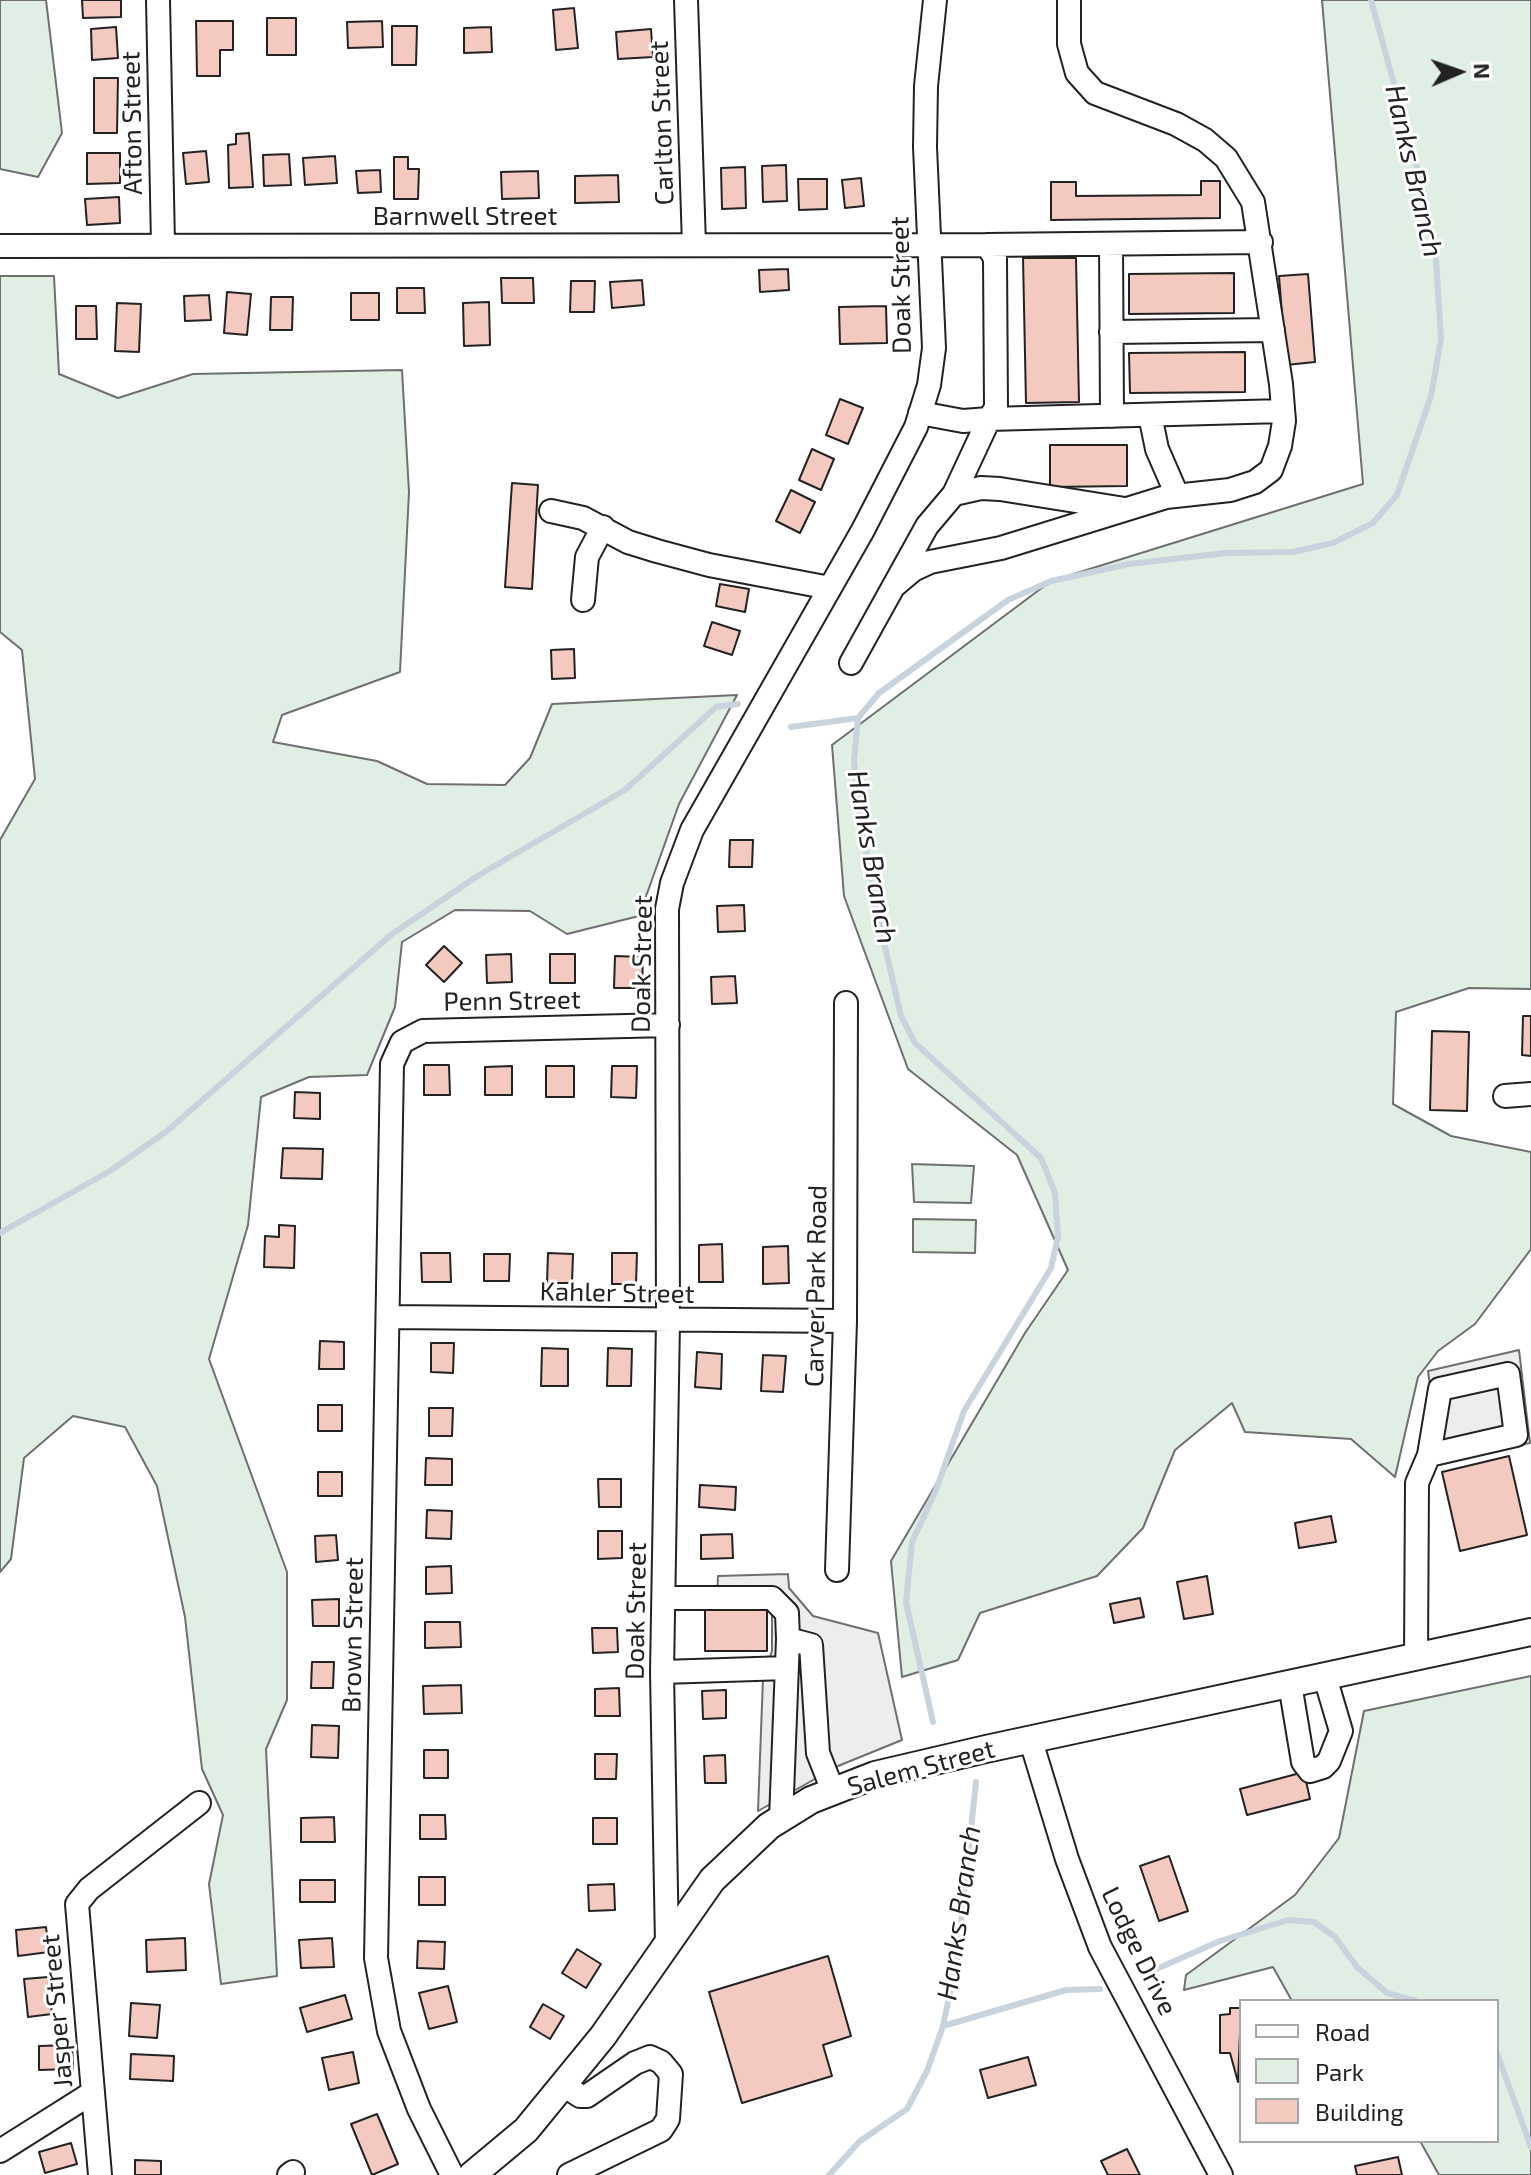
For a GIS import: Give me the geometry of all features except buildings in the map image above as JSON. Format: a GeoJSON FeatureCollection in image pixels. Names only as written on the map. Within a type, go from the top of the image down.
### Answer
{"type":"FeatureCollection","features":[{"type":"Feature","properties":{"kind":"main road","name":"Salem Street"},"geometry":{"type":"LineString","coordinates":[[483,2172],[526,2130],[603,2036],[712,1880],[732,1858],[781,1819],[833,1791],[875,1775],[1531,1632]]}},
{"type":"Feature","properties":{"kind":"street","name":"Afton Street"},"geometry":{"type":"LineString","coordinates":[[158,0],[163,244]]}},
{"type":"Feature","properties":{"kind":"street","name":"Carlton Street"},"geometry":{"type":"LineString","coordinates":[[686,0],[694,245]]}},
{"type":"Feature","properties":{"kind":"street","name":"Doak Street"},"geometry":{"type":"LineString","coordinates":[[667,1945],[662,1672],[668,1322],[667,909],[681,856],[716,783],[830,588],[902,455],[920,413],[934,348],[926,86],[935,0]]}},
{"type":"Feature","properties":{"kind":"street"},"geometry":{"type":"LineString","coordinates":[[894,586],[913,570],[930,562],[1001,548],[1177,495],[1230,490],[1255,482],[1271,470],[1280,446],[1283,411],[1253,202],[1226,158],[1205,140],[1176,124],[1095,93],[1077,73],[1069,44],[1069,0]]}},
{"type":"Feature","properties":{"kind":"street","name":"Barnwell Street"},"geometry":{"type":"LineString","coordinates":[[0,246],[929,243],[991,252],[1111,244],[1261,242]]}},
{"type":"Feature","properties":{"kind":"street"},"geometry":{"type":"LineString","coordinates":[[1111,244],[1112,416]]}},
{"type":"Feature","properties":{"kind":"street"},"geometry":{"type":"LineString","coordinates":[[851,663],[927,526],[954,494],[996,408],[991,252]]}},
{"type":"Feature","properties":{"kind":"street"},"geometry":{"type":"LineString","coordinates":[[1111,332],[1273,330]]}},
{"type":"Feature","properties":{"kind":"street"},"geometry":{"type":"LineString","coordinates":[[920,413],[963,421],[1283,411]]}},
{"type":"Feature","properties":{"kind":"street"},"geometry":{"type":"LineString","coordinates":[[1150,415],[1157,449],[1177,495]]}},
{"type":"Feature","properties":{"kind":"street"},"geometry":{"type":"LineString","coordinates":[[954,494],[981,488],[1000,489],[1130,510]]}},
{"type":"Feature","properties":{"kind":"street"},"geometry":{"type":"LineString","coordinates":[[551,511],[603,527],[628,542],[696,562],[830,588]]}},
{"type":"Feature","properties":{"kind":"street"},"geometry":{"type":"LineString","coordinates":[[583,600],[587,557],[603,527]]}},
{"type":"Feature","properties":{"kind":"street","name":"Carver Park Road"},"geometry":{"type":"LineString","coordinates":[[837,1570],[845,1321],[846,1003]]}},
{"type":"Feature","properties":{"kind":"street","name":"Penn Street"},"geometry":{"type":"LineString","coordinates":[[390,1081],[395,1053],[402,1042],[423,1031],[668,1025]]}},
{"type":"Feature","properties":{"kind":"street","name":"Brown Street"},"geometry":{"type":"LineString","coordinates":[[390,1081],[376,1958],[389,2031],[419,2109],[452,2175]]}},
{"type":"Feature","properties":{"kind":"street"},"geometry":{"type":"LineString","coordinates":[[1505,1096],[1531,1094]]}},
{"type":"Feature","properties":{"kind":"street","name":"Kahler Street"},"geometry":{"type":"LineString","coordinates":[[388,1317],[668,1322],[845,1321]]}},
{"type":"Feature","properties":{"kind":"street"},"geometry":{"type":"LineString","coordinates":[[1416,1657],[1417,1483],[1429,1455],[1440,1389],[1508,1374],[1516,1435],[1429,1455]]}},
{"type":"Feature","properties":{"kind":"street"},"geometry":{"type":"LineString","coordinates":[[664,1598],[772,1598],[787,1613],[781,1819]]}},
{"type":"Feature","properties":{"kind":"street"},"geometry":{"type":"LineString","coordinates":[[788,1639],[811,1645],[818,1753],[833,1791]]}},
{"type":"Feature","properties":{"kind":"street"},"geometry":{"type":"LineString","coordinates":[[662,1672],[787,1670]]}},
{"type":"Feature","properties":{"kind":"street"},"geometry":{"type":"LineString","coordinates":[[1290,1684],[1303,1762],[1310,1771],[1323,1767],[1329,1761],[1341,1731],[1325,1677]]}},
{"type":"Feature","properties":{"kind":"street","name":"Lodge Drive"},"geometry":{"type":"LineString","coordinates":[[1031,1741],[1067,1859],[1100,1947],[1221,2175]]}},
{"type":"Feature","properties":{"kind":"street","name":"Jasper Street"},"geometry":{"type":"LineString","coordinates":[[100,2175],[77,1904],[89,1889],[199,1803]]}},
{"type":"Feature","properties":{"kind":"street"},"geometry":{"type":"LineString","coordinates":[[562,2084],[580,2096],[587,2096],[635,2063],[650,2057],[661,2062],[671,2074],[668,2119],[661,2130],[569,2175]]}},
{"type":"Feature","properties":{"kind":"street"},"geometry":{"type":"LineString","coordinates":[[0,2151],[92,2093]]}},
{"type":"Feature","properties":{"kind":"green space"},"geometry":{"type":"Polygon","coordinates":[[[0,0],[46,0],[62,133],[38,177],[0,169],[0,0]]]}},
{"type":"Feature","properties":{"kind":"green space"},"geometry":{"type":"Polygon","coordinates":[[[1322,0],[1531,0],[1531,989],[1469,988],[1396,1012],[1393,1104],[1451,1136],[1531,1152],[1531,1249],[1475,1324],[1438,1351],[1418,1377],[1395,1477],[1351,1439],[1245,1432],[1232,1403],[1175,1450],[1143,1528],[1097,1576],[980,1613],[958,1660],[902,1677],[891,1561],[1025,1333],[1068,1270],[1017,1155],[908,1069],[844,896],[832,745],[1051,581],[1363,484],[1322,0]]]}},
{"type":"Feature","properties":{"kind":"green space"},"geometry":{"type":"Polygon","coordinates":[[[0,276],[54,276],[59,374],[118,398],[193,374],[402,370],[409,492],[400,672],[282,715],[273,742],[377,761],[427,784],[505,785],[530,758],[552,704],[737,695],[679,804],[639,916],[567,934],[530,911],[455,910],[402,942],[395,1007],[367,1075],[309,1077],[261,1097],[248,1225],[209,1359],[287,1572],[287,1700],[266,1749],[277,1976],[221,1984],[209,1884],[223,1815],[202,1769],[185,1617],[157,1486],[125,1427],[73,1416],[24,1458],[11,1559],[0,1572],[0,840],[35,779],[22,650],[0,632],[0,276]]]}},
{"type":"Feature","properties":{"kind":"green space"},"geometry":{"type":"Polygon","coordinates":[[[912,1164],[974,1166],[971,1203],[914,1202],[912,1164]]]}},
{"type":"Feature","properties":{"kind":"green space"},"geometry":{"type":"Polygon","coordinates":[[[913,1219],[976,1220],[975,1253],[913,1252],[913,1219]]]}},
{"type":"Feature","properties":{"kind":"green space"},"geometry":{"type":"Polygon","coordinates":[[[1531,1676],[1531,2175],[1439,2175],[1421,2143],[1499,2143],[1499,1999],[1291,1999],[1273,1967],[1184,1990],[1186,1975],[1295,1895],[1339,1838],[1364,1711],[1531,1676]]]}},
{"type":"Feature","properties":{"kind":"shaded area"},"geometry":{"type":"Polygon","coordinates":[[[1519,1350],[1530,1443],[1441,1461],[1428,1371],[1519,1350]]]}},
{"type":"Feature","properties":{"kind":"shaded area"},"geometry":{"type":"Polygon","coordinates":[[[788,1574],[789,1588],[813,1616],[878,1633],[902,1740],[838,1766],[758,1811],[763,1678],[772,1651],[772,1613],[766,1608],[717,1598],[718,1576],[788,1574]]]}},
{"type":"Feature","properties":{"kind":"waterway","name":"Hanks Branch"},"geometry":{"type":"LineString","coordinates":[[933,1722],[906,1602],[912,1542],[936,1490],[964,1411],[1051,1268],[1058,1237],[1055,1193],[1041,1158],[915,1043],[901,1016],[877,912],[858,804],[854,760],[858,718],[879,693],[1008,600],[1051,581],[1129,564],[1226,553],[1293,552],[1333,543],[1373,523],[1397,495],[1431,396],[1441,339],[1436,260],[1425,197],[1371,0]]}},
{"type":"Feature","properties":{"kind":"waterway"},"geometry":{"type":"LineString","coordinates":[[0,1233],[110,1171],[167,1131],[392,934],[479,875],[625,790],[716,707],[738,704]]}},
{"type":"Feature","properties":{"kind":"waterway"},"geometry":{"type":"LineString","coordinates":[[791,727],[858,718]]}},
{"type":"Feature","properties":{"kind":"waterway","name":"Hanks Branch"},"geometry":{"type":"LineString","coordinates":[[829,2175],[860,2141],[907,2109],[927,2071],[943,2026],[957,1959],[976,1782]]}},
{"type":"Feature","properties":{"kind":"waterway","name":"Hanks Branch"},"geometry":{"type":"LineString","coordinates":[[1145,1974],[1220,1941],[1288,1920],[1314,1922],[1335,1937],[1357,1967],[1387,1993],[1409,1999]]}},
{"type":"Feature","properties":{"kind":"waterway","name":"Hanks Branch"},"geometry":{"type":"LineString","coordinates":[[943,2026],[1066,1990],[1100,1989]]}},
{"type":"Feature","properties":{"kind":"waterway","name":"Hanks Branch"},"geometry":{"type":"LineString","coordinates":[[1499,2059],[1531,2147]]}}]}
